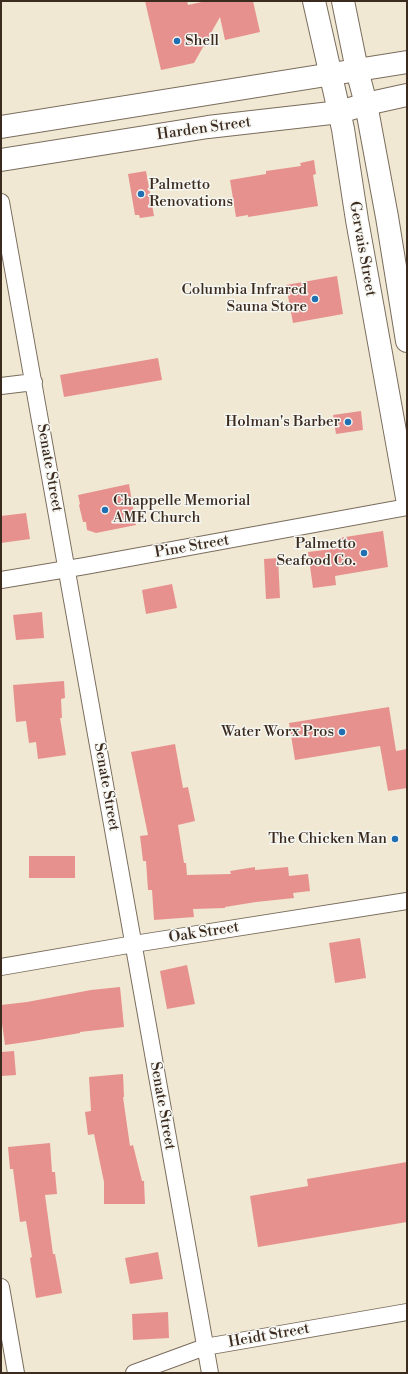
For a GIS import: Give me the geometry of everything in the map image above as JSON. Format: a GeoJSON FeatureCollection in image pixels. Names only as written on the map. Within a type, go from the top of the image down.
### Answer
{"type":"FeatureCollection","features":[{"type":"Feature","properties":{"kind":"main road","name":"Gervais Street"},"geometry":{"type":"LineString","coordinates":[[314,1],[330,75],[340,112],[369,291],[407,498]]}},
{"type":"Feature","properties":{"kind":"main road","name":"Gervais Street"},"geometry":{"type":"LineString","coordinates":[[343,1],[366,104],[388,217],[407,341]]}},
{"type":"Feature","properties":{"kind":"main road"},"geometry":{"type":"LineString","coordinates":[[1,127],[407,62]]}},
{"type":"Feature","properties":{"kind":"main road","name":"Harden Street"},"geometry":{"type":"LineString","coordinates":[[1,160],[208,127],[340,112],[366,104],[407,96]]}},
{"type":"Feature","properties":{"kind":"street","name":"Senate Street"},"geometry":{"type":"LineString","coordinates":[[1,202],[210,1373]]}},
{"type":"Feature","properties":{"kind":"street"},"geometry":{"type":"LineString","coordinates":[[1,386],[34,382]]}},
{"type":"Feature","properties":{"kind":"street","name":"Pine Street"},"geometry":{"type":"LineString","coordinates":[[1,580],[407,507]]}},
{"type":"Feature","properties":{"kind":"street","name":"Oak Street"},"geometry":{"type":"LineString","coordinates":[[1,967],[134,944],[407,901]]}},
{"type":"Feature","properties":{"kind":"street"},"geometry":{"type":"LineString","coordinates":[[1,1287],[16,1373]]}},
{"type":"Feature","properties":{"kind":"street","name":"Heidt Street"},"geometry":{"type":"LineString","coordinates":[[134,1373],[205,1347],[407,1312]]}},
{"type":"Feature","properties":{"kind":"building"},"geometry":{"type":"Polygon","coordinates":[[[145,1],[187,1],[188,5],[206,1],[253,1],[260,32],[225,40],[220,17],[194,63],[161,70],[145,1]]]}},
{"type":"Feature","properties":{"kind":"building"},"geometry":{"type":"Polygon","coordinates":[[[314,160],[316,174],[313,175],[318,206],[248,217],[248,215],[236,217],[230,180],[266,174],[266,171],[301,166],[300,163],[314,160]]]}},
{"type":"Feature","properties":{"kind":"building","name":"Palmetto Renovations"},"geometry":{"type":"Polygon","coordinates":[[[146,171],[154,216],[140,218],[139,215],[135,215],[128,174],[146,171]]]}},
{"type":"Feature","properties":{"kind":"building","name":"Columbia Infrared Sauna Store"},"geometry":{"type":"Polygon","coordinates":[[[337,276],[343,314],[293,323],[286,285],[337,276]]]}},
{"type":"Feature","properties":{"kind":"building"},"geometry":{"type":"Polygon","coordinates":[[[158,358],[162,380],[64,397],[60,375],[158,358]]]}},
{"type":"Feature","properties":{"kind":"building","name":"Holman's Barber"},"geometry":{"type":"Polygon","coordinates":[[[361,411],[363,430],[336,434],[333,415],[361,411]]]}},
{"type":"Feature","properties":{"kind":"building","name":"Chappelle Memorial AME Church"},"geometry":{"type":"Polygon","coordinates":[[[129,484],[136,525],[96,533],[87,530],[86,522],[83,522],[78,495],[129,484]]]}},
{"type":"Feature","properties":{"kind":"building"},"geometry":{"type":"Polygon","coordinates":[[[26,513],[30,539],[1,543],[1,516],[26,513]]]}},
{"type":"Feature","properties":{"kind":"building"},"geometry":{"type":"Polygon","coordinates":[[[383,531],[388,567],[335,576],[336,585],[313,588],[308,552],[340,548],[339,538],[383,531]]]}},
{"type":"Feature","properties":{"kind":"building"},"geometry":{"type":"Polygon","coordinates":[[[278,558],[280,598],[266,599],[264,559],[278,558]]]}},
{"type":"Feature","properties":{"kind":"building"},"geometry":{"type":"Polygon","coordinates":[[[172,584],[177,608],[146,614],[142,590],[172,584]]]}},
{"type":"Feature","properties":{"kind":"building"},"geometry":{"type":"Polygon","coordinates":[[[42,612],[44,638],[16,640],[13,615],[42,612]]]}},
{"type":"Feature","properties":{"kind":"building"},"geometry":{"type":"Polygon","coordinates":[[[64,681],[65,698],[61,699],[62,718],[60,718],[66,755],[38,759],[36,742],[29,743],[26,721],[16,722],[13,685],[64,681]]]}},
{"type":"Feature","properties":{"kind":"building","name":"Water Worx Pros"},"geometry":{"type":"Polygon","coordinates":[[[389,707],[396,751],[407,749],[407,788],[388,791],[380,746],[295,760],[289,723],[389,707]]]}},
{"type":"Feature","properties":{"kind":"building"},"geometry":{"type":"Polygon","coordinates":[[[175,744],[183,788],[188,787],[195,821],[178,825],[187,875],[231,874],[230,871],[255,867],[255,870],[288,867],[289,876],[308,874],[310,891],[293,893],[294,898],[256,902],[225,908],[193,909],[194,917],[154,920],[152,890],[148,890],[146,861],[143,861],[140,836],[148,835],[131,752],[175,744]]]}},
{"type":"Feature","properties":{"kind":"building"},"geometry":{"type":"Polygon","coordinates":[[[29,856],[75,856],[75,878],[29,878],[29,856]]]}},
{"type":"Feature","properties":{"kind":"building"},"geometry":{"type":"Polygon","coordinates":[[[360,938],[366,978],[335,983],[329,943],[360,938]]]}},
{"type":"Feature","properties":{"kind":"building"},"geometry":{"type":"Polygon","coordinates":[[[187,965],[195,1004],[167,1009],[160,971],[187,965]]]}},
{"type":"Feature","properties":{"kind":"building"},"geometry":{"type":"Polygon","coordinates":[[[120,987],[124,1027],[80,1032],[5,1045],[1,1005],[27,1002],[91,990],[120,987]]]}},
{"type":"Feature","properties":{"kind":"building"},"geometry":{"type":"Polygon","coordinates":[[[14,1051],[16,1075],[1,1076],[1,1052],[14,1051]]]}},
{"type":"Feature","properties":{"kind":"building"},"geometry":{"type":"Polygon","coordinates":[[[123,1074],[123,1097],[130,1146],[133,1145],[142,1181],[144,1181],[145,1204],[104,1204],[104,1182],[94,1134],[88,1135],[85,1112],[91,1111],[89,1077],[123,1074]]]}},
{"type":"Feature","properties":{"kind":"building"},"geometry":{"type":"Polygon","coordinates":[[[50,1143],[52,1172],[55,1172],[57,1194],[45,1195],[53,1254],[55,1254],[62,1293],[36,1298],[30,1258],[32,1257],[26,1221],[20,1222],[13,1169],[10,1169],[8,1147],[50,1143]]]}},
{"type":"Feature","properties":{"kind":"building"},"geometry":{"type":"Polygon","coordinates":[[[407,1162],[407,1222],[258,1247],[250,1196],[308,1186],[307,1179],[407,1162]]]}},
{"type":"Feature","properties":{"kind":"building"},"geometry":{"type":"Polygon","coordinates":[[[158,1252],[163,1279],[130,1284],[125,1258],[158,1252]]]}},
{"type":"Feature","properties":{"kind":"building"},"geometry":{"type":"Polygon","coordinates":[[[168,1312],[169,1338],[133,1340],[132,1314],[168,1312]]]}},
{"type":"Feature","properties":{"kind":"place","name":"Shell"},"geometry":{"type":"Point","coordinates":[177,41]}},
{"type":"Feature","properties":{"kind":"place","name":"Palmetto Renovations"},"geometry":{"type":"Point","coordinates":[141,194]}},
{"type":"Feature","properties":{"kind":"place","name":"Columbia Infrared Sauna Store"},"geometry":{"type":"Point","coordinates":[315,299]}},
{"type":"Feature","properties":{"kind":"place","name":"Holman's Barber"},"geometry":{"type":"Point","coordinates":[348,422]}},
{"type":"Feature","properties":{"kind":"place","name":"Chappelle Memorial AME Church"},"geometry":{"type":"Point","coordinates":[105,510]}},
{"type":"Feature","properties":{"kind":"place","name":"Palmetto Seafood Co."},"geometry":{"type":"Point","coordinates":[364,553]}},
{"type":"Feature","properties":{"kind":"place","name":"Water Worx Pros"},"geometry":{"type":"Point","coordinates":[342,732]}},
{"type":"Feature","properties":{"kind":"place","name":"The Chicken Man"},"geometry":{"type":"Point","coordinates":[395,839]}}]}
